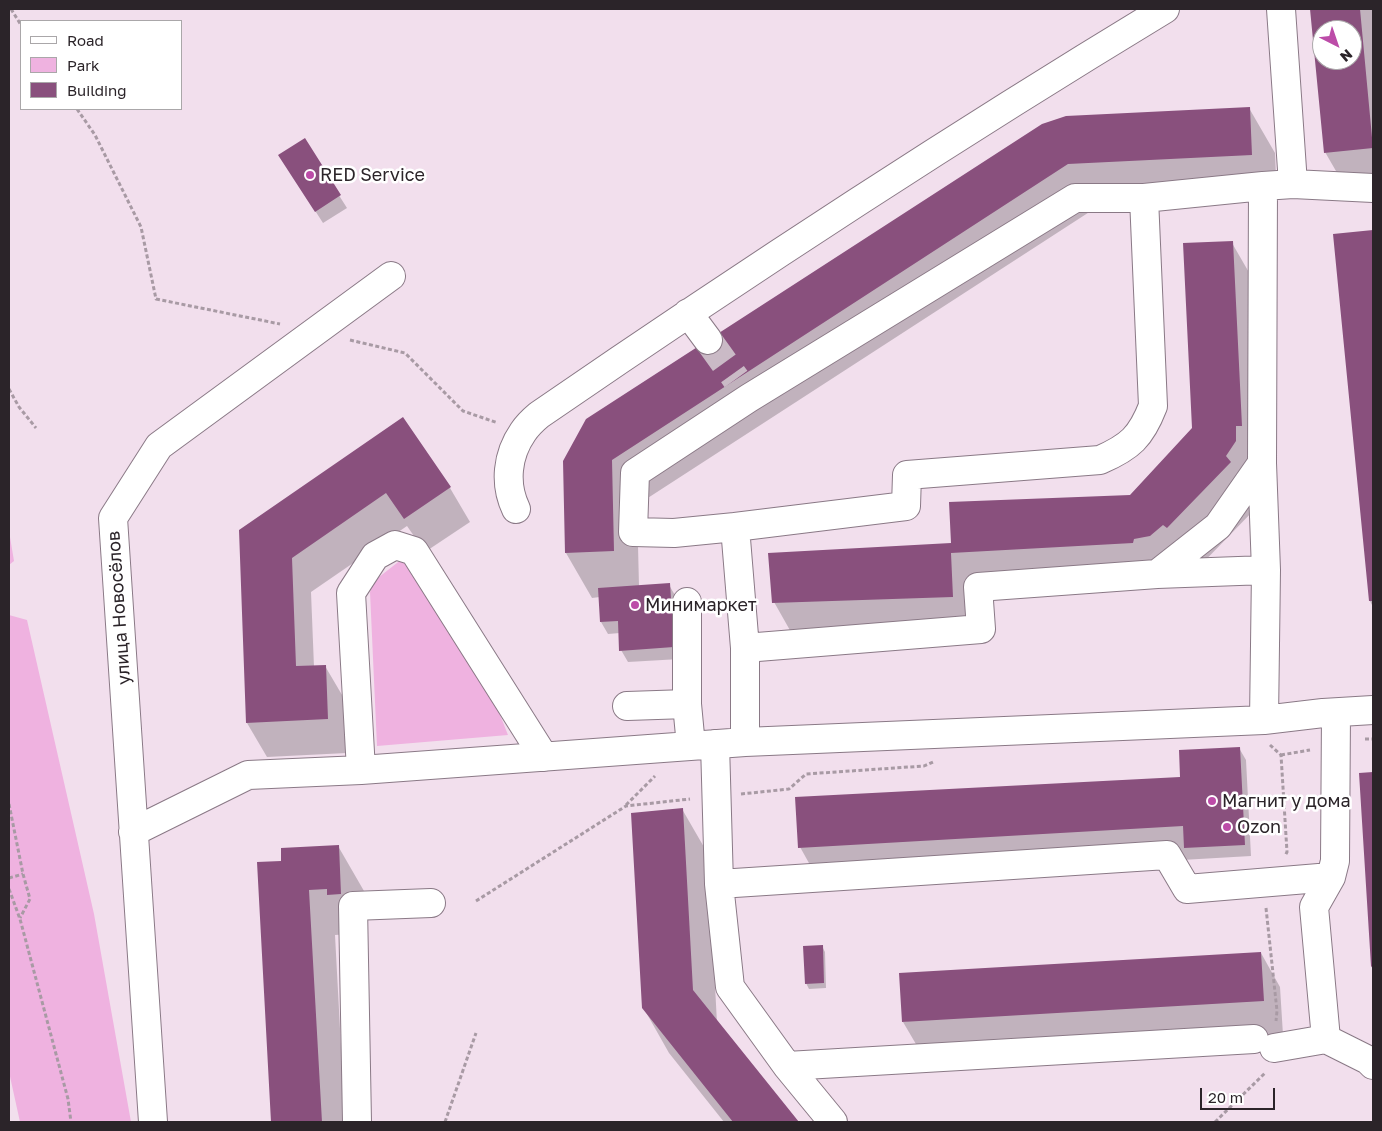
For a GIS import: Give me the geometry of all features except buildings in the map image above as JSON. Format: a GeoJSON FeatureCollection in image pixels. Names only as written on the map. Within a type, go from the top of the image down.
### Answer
{"type":"FeatureCollection","features":[{"type":"Feature","properties":{"kind":"street"},"geometry":{"type":"LineString","coordinates":[[516,510],[510,498],[508,474],[512,452],[523,431],[538,415],[688,312],[1038,86],[1165,9]]}},
{"type":"Feature","properties":{"kind":"street"},"geometry":{"type":"LineString","coordinates":[[1281,9],[1294,184]]}},
{"type":"Feature","properties":{"kind":"street"},"geometry":{"type":"LineString","coordinates":[[1144,198],[1153,406],[1146,424],[1134,440],[1118,452],[1100,460],[907,475],[906,506],[674,533],[633,532],[635,473],[743,389],[1075,198],[1144,198],[1294,184],[1373,188]]}},
{"type":"Feature","properties":{"kind":"street"},"geometry":{"type":"LineString","coordinates":[[1263,186],[1262,463],[1266,570],[1266,732]]}},
{"type":"Feature","properties":{"kind":"street","name":"улица Новосёлов"},"geometry":{"type":"LineString","coordinates":[[153,1122],[112,518],[159,446],[391,276]]}},
{"type":"Feature","properties":{"kind":"street"},"geometry":{"type":"LineString","coordinates":[[688,312],[708,340]]}},
{"type":"Feature","properties":{"kind":"street"},"geometry":{"type":"LineString","coordinates":[[1157,574],[1218,526],[1262,463]]}},
{"type":"Feature","properties":{"kind":"street"},"geometry":{"type":"LineString","coordinates":[[735,527],[744,648],[745,742]]}},
{"type":"Feature","properties":{"kind":"street"},"geometry":{"type":"LineString","coordinates":[[361,770],[351,593],[375,556],[395,545],[414,551],[544,756]]}},
{"type":"Feature","properties":{"kind":"street"},"geometry":{"type":"LineString","coordinates":[[744,648],[981,629],[978,586],[1157,574],[1266,570]]}},
{"type":"Feature","properties":{"kind":"street"},"geometry":{"type":"LineString","coordinates":[[687,602],[687,704],[703,745],[717,796],[719,884],[730,987],[788,1066],[833,1122]]}},
{"type":"Feature","properties":{"kind":"street"},"geometry":{"type":"LineString","coordinates":[[627,706],[687,704]]}},
{"type":"Feature","properties":{"kind":"street"},"geometry":{"type":"LineString","coordinates":[[133,832],[248,775],[361,770],[745,742],[1266,732],[1336,713],[1373,710]]}},
{"type":"Feature","properties":{"kind":"street"},"geometry":{"type":"LineString","coordinates":[[1326,1039],[1314,908],[1331,878],[1335,862],[1336,713]]}},
{"type":"Feature","properties":{"kind":"street"},"geometry":{"type":"LineString","coordinates":[[719,884],[1167,855],[1187,888],[1331,878]]}},
{"type":"Feature","properties":{"kind":"street"},"geometry":{"type":"LineString","coordinates":[[357,1122],[353,906],[431,903]]}},
{"type":"Feature","properties":{"kind":"street"},"geometry":{"type":"LineString","coordinates":[[788,1066],[1264,1044],[1326,1039],[1368,1060],[1373,1065]]}},
{"type":"Feature","properties":{"kind":"path"},"geometry":{"type":"LineString","coordinates":[[11,9],[20,23]]}},
{"type":"Feature","properties":{"kind":"path"},"geometry":{"type":"LineString","coordinates":[[78,110],[95,135],[141,227],[156,299],[315,331],[405,353],[463,411],[523,431]]}},
{"type":"Feature","properties":{"kind":"path"},"geometry":{"type":"LineString","coordinates":[[9,388],[19,407],[36,428]]}},
{"type":"Feature","properties":{"kind":"path"},"geometry":{"type":"LineString","coordinates":[[1215,1122],[1265,1073],[1264,1044],[1277,1011],[1265,900],[1287,852],[1282,756],[1266,732]]}},
{"type":"Feature","properties":{"kind":"path"},"geometry":{"type":"LineString","coordinates":[[1282,756],[1307,750]]}},
{"type":"Feature","properties":{"kind":"path"},"geometry":{"type":"LineString","coordinates":[[476,901],[626,806],[788,789],[806,774],[924,766],[938,759]]}},
{"type":"Feature","properties":{"kind":"path"},"geometry":{"type":"LineString","coordinates":[[9,804],[30,900],[20,919]]}},
{"type":"Feature","properties":{"kind":"path"},"geometry":{"type":"LineString","coordinates":[[9,878],[23,874]]}},
{"type":"Feature","properties":{"kind":"path"},"geometry":{"type":"LineString","coordinates":[[9,889],[20,919],[68,1100],[71,1122]]}},
{"type":"Feature","properties":{"kind":"path"},"geometry":{"type":"LineString","coordinates":[[445,1122],[476,1033]]}},
{"type":"Feature","properties":{"kind":"green space"},"geometry":{"type":"Polygon","coordinates":[[[9,531],[14,561],[9,565],[9,531]]]}},
{"type":"Feature","properties":{"kind":"green space"},"geometry":{"type":"Polygon","coordinates":[[[402,559],[411,563],[489,687],[508,735],[377,746],[370,592],[374,581],[402,559]]]}},
{"type":"Feature","properties":{"kind":"green space"},"geometry":{"type":"Polygon","coordinates":[[[9,615],[27,620],[94,914],[131,1122],[20,1122],[9,1072],[9,615]]]}},
{"type":"Feature","properties":{"kind":"tunnel"},"geometry":{"type":"LineString","coordinates":[[708,340],[736,379]]}},
{"type":"Feature","properties":{"kind":"place","name":"RED Service"},"geometry":{"type":"Point","coordinates":[310,175]}},
{"type":"Feature","properties":{"kind":"place","name":"Минимаркет"},"geometry":{"type":"Point","coordinates":[635,605]}},
{"type":"Feature","properties":{"kind":"place","name":"Магнит у дома"},"geometry":{"type":"Point","coordinates":[1212,801]}},
{"type":"Feature","properties":{"kind":"place","name":"Ozon"},"geometry":{"type":"Point","coordinates":[1227,827]}}]}
